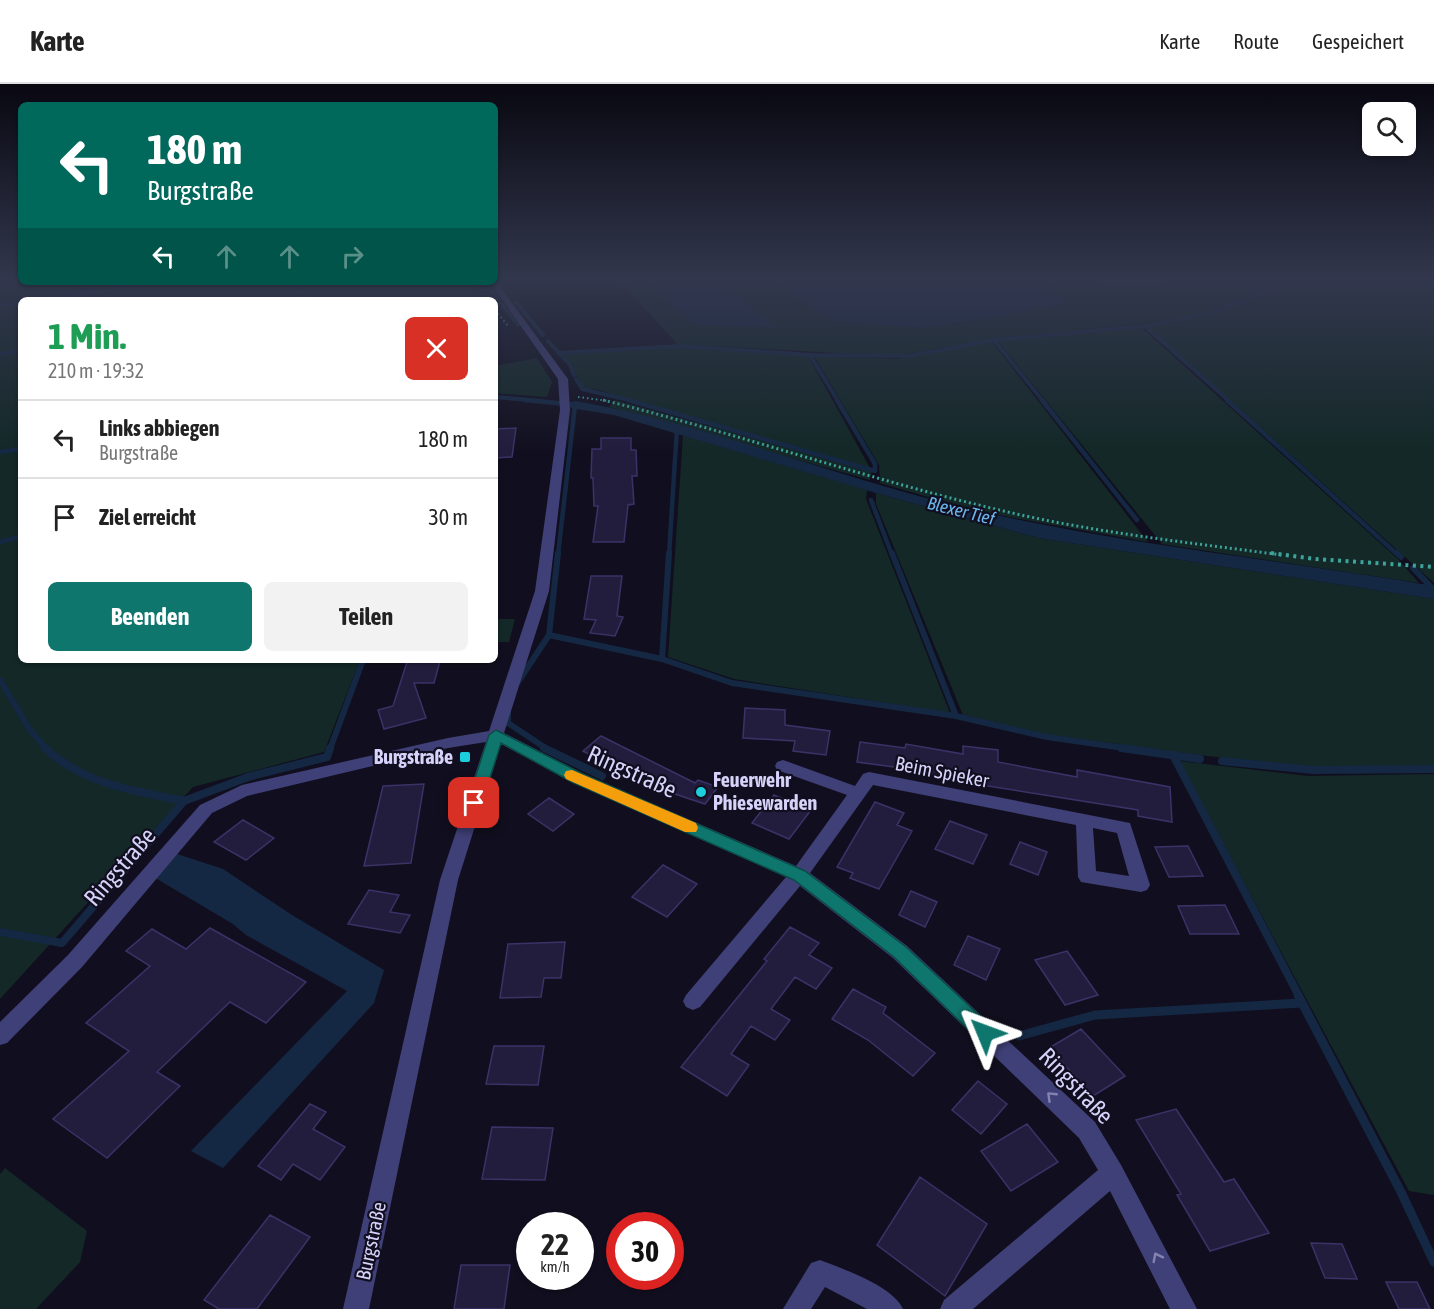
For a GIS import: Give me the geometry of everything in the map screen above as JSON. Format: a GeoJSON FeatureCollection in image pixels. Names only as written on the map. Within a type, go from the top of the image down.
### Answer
{"type":"FeatureCollection","features":[{"type":"Feature","properties":{"kind":"street","name":"Burgstraße"},"geometry":{"type":"LineString","coordinates":[[356,1309],[449,880],[542,591],[565,402],[563,379],[533,337]]}},
{"type":"Feature","properties":{"kind":"street","name":"Ringstraße"},"geometry":{"type":"LineString","coordinates":[[0,1036],[75,961],[206,809],[242,791],[448,743],[496,735],[578,778],[800,875],[900,952],[1087,1130],[1113,1173],[1184,1309]]}},
{"type":"Feature","properties":{"kind":"street"},"geometry":{"type":"LineString","coordinates":[[783,766],[858,794]]}},
{"type":"Feature","properties":{"kind":"street","name":"Beim Spieker"},"geometry":{"type":"LineString","coordinates":[[693,1001],[800,875],[869,778],[1084,822],[1124,828],[1142,885],[1087,877],[1084,822]]}},
{"type":"Feature","properties":{"kind":"street"},"geometry":{"type":"LineString","coordinates":[[953,1309],[1113,1173]]}},
{"type":"Feature","properties":{"kind":"street"},"geometry":{"type":"LineString","coordinates":[[796,1309],[820,1272],[860,1290],[890,1309]]}},
{"type":"Feature","properties":{"kind":"path"},"geometry":{"type":"LineString","coordinates":[[565,402],[599,399],[664,415],[931,492],[1036,518],[1136,535],[1315,559],[1434,567]]}},
{"type":"Feature","properties":{"kind":"green space"},"geometry":{"type":"Polygon","coordinates":[[[0,337],[18,337],[18,663],[359,663],[324,752],[193,787],[0,999],[0,337]]]}},
{"type":"Feature","properties":{"kind":"green space"},"geometry":{"type":"Polygon","coordinates":[[[671,337],[1012,337],[906,354],[875,355],[677,344],[671,337]]]}},
{"type":"Feature","properties":{"kind":"green space"},"geometry":{"type":"Polygon","coordinates":[[[1040,337],[1152,337],[1399,560],[1419,583],[1162,544],[998,341],[1040,337]]]}},
{"type":"Feature","properties":{"kind":"green space"},"geometry":{"type":"Polygon","coordinates":[[[1159,337],[1434,337],[1434,583],[1159,337]]]}},
{"type":"Feature","properties":{"kind":"green space"},"geometry":{"type":"Polygon","coordinates":[[[992,342],[1148,542],[976,511],[880,483],[879,465],[814,356],[898,359],[992,342]]]}},
{"type":"Feature","properties":{"kind":"green space"},"geometry":{"type":"Polygon","coordinates":[[[679,347],[808,356],[870,468],[637,403],[600,390],[583,388],[571,365],[561,353],[679,347]]]}},
{"type":"Feature","properties":{"kind":"green space"},"geometry":{"type":"Polygon","coordinates":[[[537,358],[552,382],[547,397],[498,393],[498,365],[537,358]]]}},
{"type":"Feature","properties":{"kind":"green space"},"geometry":{"type":"Polygon","coordinates":[[[615,400],[872,471],[870,480],[609,407],[615,400]]]}},
{"type":"Feature","properties":{"kind":"green space"},"geometry":{"type":"Polygon","coordinates":[[[683,435],[867,490],[866,499],[950,713],[734,679],[668,657],[683,435]]]}},
{"type":"Feature","properties":{"kind":"green space"},"geometry":{"type":"Polygon","coordinates":[[[876,493],[1039,538],[1434,599],[1434,766],[1319,767],[1207,756],[1050,735],[963,715],[876,504],[876,493]]]}},
{"type":"Feature","properties":{"kind":"green space"},"geometry":{"type":"Polygon","coordinates":[[[498,619],[515,619],[509,642],[498,642],[498,619]]]}},
{"type":"Feature","properties":{"kind":"green space"},"geometry":{"type":"Polygon","coordinates":[[[1179,761],[1308,776],[1434,774],[1434,1195],[1409,1191],[1179,761]]]}},
{"type":"Feature","properties":{"kind":"green space"},"geometry":{"type":"Polygon","coordinates":[[[5,1168],[87,1231],[80,1262],[36,1309],[0,1309],[0,1174],[5,1168]]]}},
{"type":"Feature","properties":{"kind":"water"},"geometry":{"type":"Polygon","coordinates":[[[575,401],[677,424],[877,484],[978,511],[1148,543],[1434,586],[1434,599],[1039,538],[876,493],[614,415],[571,408],[570,403],[575,401]]]}},
{"type":"Feature","properties":{"kind":"water"},"geometry":{"type":"Polygon","coordinates":[[[171,852],[223,869],[292,915],[384,970],[374,1003],[223,1168],[191,1151],[347,991],[246,935],[233,924],[152,876],[171,852]]]}},
{"type":"Feature","properties":{"kind":"building"},"geometry":{"type":"Polygon","coordinates":[[[516,428],[512,457],[498,458],[498,429],[516,428]]]}},
{"type":"Feature","properties":{"kind":"building"},"geometry":{"type":"Polygon","coordinates":[[[601,438],[631,438],[631,450],[636,450],[637,476],[632,476],[634,504],[628,505],[624,542],[593,542],[598,506],[594,506],[593,478],[591,478],[592,449],[601,449],[601,438]]]}},
{"type":"Feature","properties":{"kind":"building"},"geometry":{"type":"Polygon","coordinates":[[[591,576],[622,576],[617,616],[623,617],[615,636],[590,633],[596,620],[584,619],[591,576]]]}},
{"type":"Feature","properties":{"kind":"building"},"geometry":{"type":"Polygon","coordinates":[[[407,663],[439,663],[434,683],[414,683],[426,718],[384,729],[378,710],[393,706],[407,663]]]}},
{"type":"Feature","properties":{"kind":"building"},"geometry":{"type":"Polygon","coordinates":[[[745,708],[785,710],[785,725],[830,731],[826,755],[793,751],[795,741],[743,738],[745,708]]]}},
{"type":"Feature","properties":{"kind":"building"},"geometry":{"type":"Polygon","coordinates":[[[601,736],[695,783],[698,780],[718,787],[705,804],[663,790],[610,762],[608,764],[583,751],[601,736]]]}},
{"type":"Feature","properties":{"kind":"building"},"geometry":{"type":"Polygon","coordinates":[[[860,742],[905,748],[906,744],[963,754],[963,746],[998,750],[998,762],[1077,777],[1077,770],[1170,787],[1172,822],[1138,816],[1138,810],[963,782],[902,768],[857,762],[860,742]]]}},
{"type":"Feature","properties":{"kind":"building"},"geometry":{"type":"Polygon","coordinates":[[[424,784],[411,863],[364,866],[383,786],[424,784]]]}},
{"type":"Feature","properties":{"kind":"building"},"geometry":{"type":"Polygon","coordinates":[[[774,795],[811,810],[789,839],[752,823],[774,795]]]}},
{"type":"Feature","properties":{"kind":"building"},"geometry":{"type":"Polygon","coordinates":[[[549,798],[574,814],[553,831],[528,814],[549,798]]]}},
{"type":"Feature","properties":{"kind":"building"},"geometry":{"type":"Polygon","coordinates":[[[875,802],[904,813],[897,825],[912,831],[879,889],[850,878],[853,873],[837,867],[875,802]]]}},
{"type":"Feature","properties":{"kind":"building"},"geometry":{"type":"Polygon","coordinates":[[[243,820],[274,838],[246,860],[214,842],[243,820]]]}},
{"type":"Feature","properties":{"kind":"building"},"geometry":{"type":"Polygon","coordinates":[[[950,821],[987,835],[973,864],[935,849],[950,821]]]}},
{"type":"Feature","properties":{"kind":"building"},"geometry":{"type":"Polygon","coordinates":[[[1020,842],[1047,852],[1038,875],[1010,864],[1020,842]]]}},
{"type":"Feature","properties":{"kind":"building"},"geometry":{"type":"Polygon","coordinates":[[[1188,846],[1203,876],[1169,877],[1155,847],[1188,846]]]}},
{"type":"Feature","properties":{"kind":"building"},"geometry":{"type":"Polygon","coordinates":[[[663,865],[697,884],[667,917],[632,897],[663,865]]]}},
{"type":"Feature","properties":{"kind":"building"},"geometry":{"type":"Polygon","coordinates":[[[369,890],[399,895],[390,912],[410,915],[400,933],[348,924],[369,890]]]}},
{"type":"Feature","properties":{"kind":"building"},"geometry":{"type":"Polygon","coordinates":[[[911,891],[937,902],[925,927],[899,915],[911,891]]]}},
{"type":"Feature","properties":{"kind":"building"},"geometry":{"type":"Polygon","coordinates":[[[1225,905],[1239,934],[1190,934],[1178,906],[1225,905]]]}},
{"type":"Feature","properties":{"kind":"building"},"geometry":{"type":"Polygon","coordinates":[[[790,927],[819,943],[809,955],[832,968],[816,989],[795,977],[771,1009],[790,1020],[775,1040],[751,1026],[731,1054],[749,1065],[727,1096],[681,1067],[767,961],[764,959],[790,927]]]}},
{"type":"Feature","properties":{"kind":"building"},"geometry":{"type":"Polygon","coordinates":[[[210,928],[306,982],[266,1023],[230,1002],[157,1072],[180,1086],[107,1158],[53,1119],[129,1051],[86,1023],[150,966],[126,951],[152,929],[186,949],[210,928]]]}},
{"type":"Feature","properties":{"kind":"building"},"geometry":{"type":"Polygon","coordinates":[[[968,936],[1000,949],[986,980],[954,965],[968,936]]]}},
{"type":"Feature","properties":{"kind":"building"},"geometry":{"type":"Polygon","coordinates":[[[565,942],[561,978],[544,978],[541,997],[500,998],[508,944],[565,942]]]}},
{"type":"Feature","properties":{"kind":"building"},"geometry":{"type":"Polygon","coordinates":[[[1067,951],[1098,995],[1065,1005],[1035,960],[1067,951]]]}},
{"type":"Feature","properties":{"kind":"building"},"geometry":{"type":"Polygon","coordinates":[[[853,989],[886,1007],[883,1013],[935,1053],[913,1076],[868,1040],[832,1019],[853,989]]]}},
{"type":"Feature","properties":{"kind":"building"},"geometry":{"type":"Polygon","coordinates":[[[1081,1029],[1125,1076],[1093,1096],[1049,1048],[1081,1029]]]}},
{"type":"Feature","properties":{"kind":"building"},"geometry":{"type":"Polygon","coordinates":[[[494,1046],[544,1046],[538,1085],[486,1084],[494,1046]]]}},
{"type":"Feature","properties":{"kind":"building"},"geometry":{"type":"Polygon","coordinates":[[[978,1081],[1007,1104],[981,1134],[952,1110],[978,1081]]]}},
{"type":"Feature","properties":{"kind":"building"},"geometry":{"type":"Polygon","coordinates":[[[310,1104],[326,1112],[313,1129],[345,1147],[320,1180],[293,1164],[281,1180],[258,1166],[310,1104]]]}},
{"type":"Feature","properties":{"kind":"building"},"geometry":{"type":"Polygon","coordinates":[[[1176,1109],[1224,1182],[1234,1179],[1269,1233],[1210,1251],[1177,1195],[1181,1194],[1136,1120],[1176,1109]]]}},
{"type":"Feature","properties":{"kind":"building"},"geometry":{"type":"Polygon","coordinates":[[[1027,1124],[1058,1162],[1011,1191],[981,1151],[1027,1124]]]}},
{"type":"Feature","properties":{"kind":"building"},"geometry":{"type":"Polygon","coordinates":[[[492,1127],[553,1128],[545,1180],[482,1179],[492,1127]]]}},
{"type":"Feature","properties":{"kind":"building"},"geometry":{"type":"Polygon","coordinates":[[[920,1177],[987,1224],[945,1296],[877,1245],[920,1177]]]}},
{"type":"Feature","properties":{"kind":"building"},"geometry":{"type":"Polygon","coordinates":[[[270,1215],[310,1237],[257,1309],[219,1309],[204,1300],[270,1215]]]}},
{"type":"Feature","properties":{"kind":"building"},"geometry":{"type":"Polygon","coordinates":[[[1311,1243],[1342,1244],[1357,1279],[1325,1278],[1311,1243]]]}},
{"type":"Feature","properties":{"kind":"building"},"geometry":{"type":"Polygon","coordinates":[[[461,1265],[510,1265],[504,1309],[454,1309],[461,1265]]]}},
{"type":"Feature","properties":{"kind":"building"},"geometry":{"type":"Polygon","coordinates":[[[1386,1282],[1417,1282],[1430,1309],[1399,1309],[1386,1282]]]}},
{"type":"Feature","properties":{"kind":"waterway"},"geometry":{"type":"LineString","coordinates":[[994,340],[1025,337]]}},
{"type":"Feature","properties":{"kind":"waterway"},"geometry":{"type":"LineString","coordinates":[[1158,337],[1229,401]]}},
{"type":"Feature","properties":{"kind":"waterway"},"geometry":{"type":"LineString","coordinates":[[810,355],[909,356],[994,340]]}},
{"type":"Feature","properties":{"kind":"waterway"},"geometry":{"type":"LineString","coordinates":[[994,340],[1043,401]]}},
{"type":"Feature","properties":{"kind":"waterway"},"geometry":{"type":"LineString","coordinates":[[548,341],[559,353]]}},
{"type":"Feature","properties":{"kind":"waterway"},"geometry":{"type":"LineString","coordinates":[[559,353],[680,346],[810,355]]}},
{"type":"Feature","properties":{"kind":"waterway"},"geometry":{"type":"LineString","coordinates":[[0,354],[18,351]]}},
{"type":"Feature","properties":{"kind":"waterway"},"geometry":{"type":"LineString","coordinates":[[559,353],[570,365],[574,375]]}},
{"type":"Feature","properties":{"kind":"waterway"},"geometry":{"type":"LineString","coordinates":[[810,355],[838,401]]}},
{"type":"Feature","properties":{"kind":"waterway"},"geometry":{"type":"LineString","coordinates":[[576,379],[582,389],[633,401]]}},
{"type":"Feature","properties":{"kind":"waterway","name":"Blexer Tief"},"geometry":{"type":"LineString","coordinates":[[498,397],[541,401]]}},
{"type":"Feature","properties":{"kind":"waterway","name":"Blexer Tief"},"geometry":{"type":"LineString","coordinates":[[525,400],[578,405]]}},
{"type":"Feature","properties":{"kind":"waterway"},"geometry":{"type":"LineString","coordinates":[[628,400],[875,471],[875,464],[837,400]]}},
{"type":"Feature","properties":{"kind":"waterway"},"geometry":{"type":"LineString","coordinates":[[1042,400],[1137,520]]}},
{"type":"Feature","properties":{"kind":"waterway"},"geometry":{"type":"LineString","coordinates":[[1227,400],[1398,555]]}},
{"type":"Feature","properties":{"kind":"waterway"},"geometry":{"type":"LineString","coordinates":[[558,555],[575,405]]}},
{"type":"Feature","properties":{"kind":"waterway"},"geometry":{"type":"LineString","coordinates":[[669,555],[677,428]]}},
{"type":"Feature","properties":{"kind":"waterway","name":"Blexer Tief"},"geometry":{"type":"LineString","coordinates":[[0,452],[18,449]]}},
{"type":"Feature","properties":{"kind":"waterway"},"geometry":{"type":"LineString","coordinates":[[871,500],[892,555]]}},
{"type":"Feature","properties":{"kind":"waterway"},"geometry":{"type":"LineString","coordinates":[[0,542],[18,537]]}},
{"type":"Feature","properties":{"kind":"waterway"},"geometry":{"type":"LineString","coordinates":[[549,635],[558,553]]}},
{"type":"Feature","properties":{"kind":"waterway"},"geometry":{"type":"LineString","coordinates":[[662,659],[669,553]]}},
{"type":"Feature","properties":{"kind":"waterway"},"geometry":{"type":"LineString","coordinates":[[892,553],[956,716]]}},
{"type":"Feature","properties":{"kind":"waterway"},"geometry":{"type":"LineString","coordinates":[[1397,553],[1401,557]]}},
{"type":"Feature","properties":{"kind":"waterway"},"geometry":{"type":"LineString","coordinates":[[1413,568],[1434,590]]}},
{"type":"Feature","properties":{"kind":"waterway"},"geometry":{"type":"LineString","coordinates":[[518,682],[549,635]]}},
{"type":"Feature","properties":{"kind":"waterway"},"geometry":{"type":"LineString","coordinates":[[549,635],[662,659]]}},
{"type":"Feature","properties":{"kind":"waterway"},"geometry":{"type":"LineString","coordinates":[[662,659],[732,683],[956,716]]}},
{"type":"Feature","properties":{"kind":"waterway"},"geometry":{"type":"LineString","coordinates":[[330,749],[362,663]]}},
{"type":"Feature","properties":{"kind":"waterway"},"geometry":{"type":"LineString","coordinates":[[0,680],[30,730],[45,748]]}},
{"type":"Feature","properties":{"kind":"waterway"},"geometry":{"type":"LineString","coordinates":[[508,711],[508,723],[547,749]]}},
{"type":"Feature","properties":{"kind":"waterway"},"geometry":{"type":"LineString","coordinates":[[956,716],[1047,737],[1131,749]]}},
{"type":"Feature","properties":{"kind":"waterway"},"geometry":{"type":"LineString","coordinates":[[45,748],[60,760],[92,778],[128,789],[184,801]]}},
{"type":"Feature","properties":{"kind":"waterway"},"geometry":{"type":"LineString","coordinates":[[184,801],[248,777],[327,757],[330,748]]}},
{"type":"Feature","properties":{"kind":"waterway"},"geometry":{"type":"LineString","coordinates":[[544,748],[602,776]]}},
{"type":"Feature","properties":{"kind":"waterway"},"geometry":{"type":"LineString","coordinates":[[1121,748],[1173,755]]}},
{"type":"Feature","properties":{"kind":"waterway"},"geometry":{"type":"LineString","coordinates":[[1173,755],[1200,759]]}},
{"type":"Feature","properties":{"kind":"waterway"},"geometry":{"type":"LineString","coordinates":[[1173,755],[1299,996]]}},
{"type":"Feature","properties":{"kind":"waterway"},"geometry":{"type":"LineString","coordinates":[[1222,761],[1313,770],[1434,769]]}},
{"type":"Feature","properties":{"kind":"waterway"},"geometry":{"type":"LineString","coordinates":[[0,932],[62,943],[184,801]]}},
{"type":"Feature","properties":{"kind":"waterway"},"geometry":{"type":"LineString","coordinates":[[1298,995],[1401,1192],[1434,1262]]}},
{"type":"Feature","properties":{"kind":"waterway"},"geometry":{"type":"LineString","coordinates":[[1019,1036],[1095,1015],[1302,1003]]}},
{"type":"Feature","properties":{"kind":"slow traffic"},"geometry":{"type":"LineString","coordinates":[[572,775],[690,828]]}},
{"type":"Feature","properties":{"kind":"place","name":"Burgstraße"},"geometry":{"type":"Point","coordinates":[465,757]}},
{"type":"Feature","properties":{"kind":"place","name":"Feuerwehr Phiesewarden"},"geometry":{"type":"Point","coordinates":[701,792]}},
{"type":"Feature","properties":{"kind":"route"},"geometry":{"type":"LineString","coordinates":[[474,803],[496,735],[578,778],[800,875],[900,952],[985,1033]]}}]}
